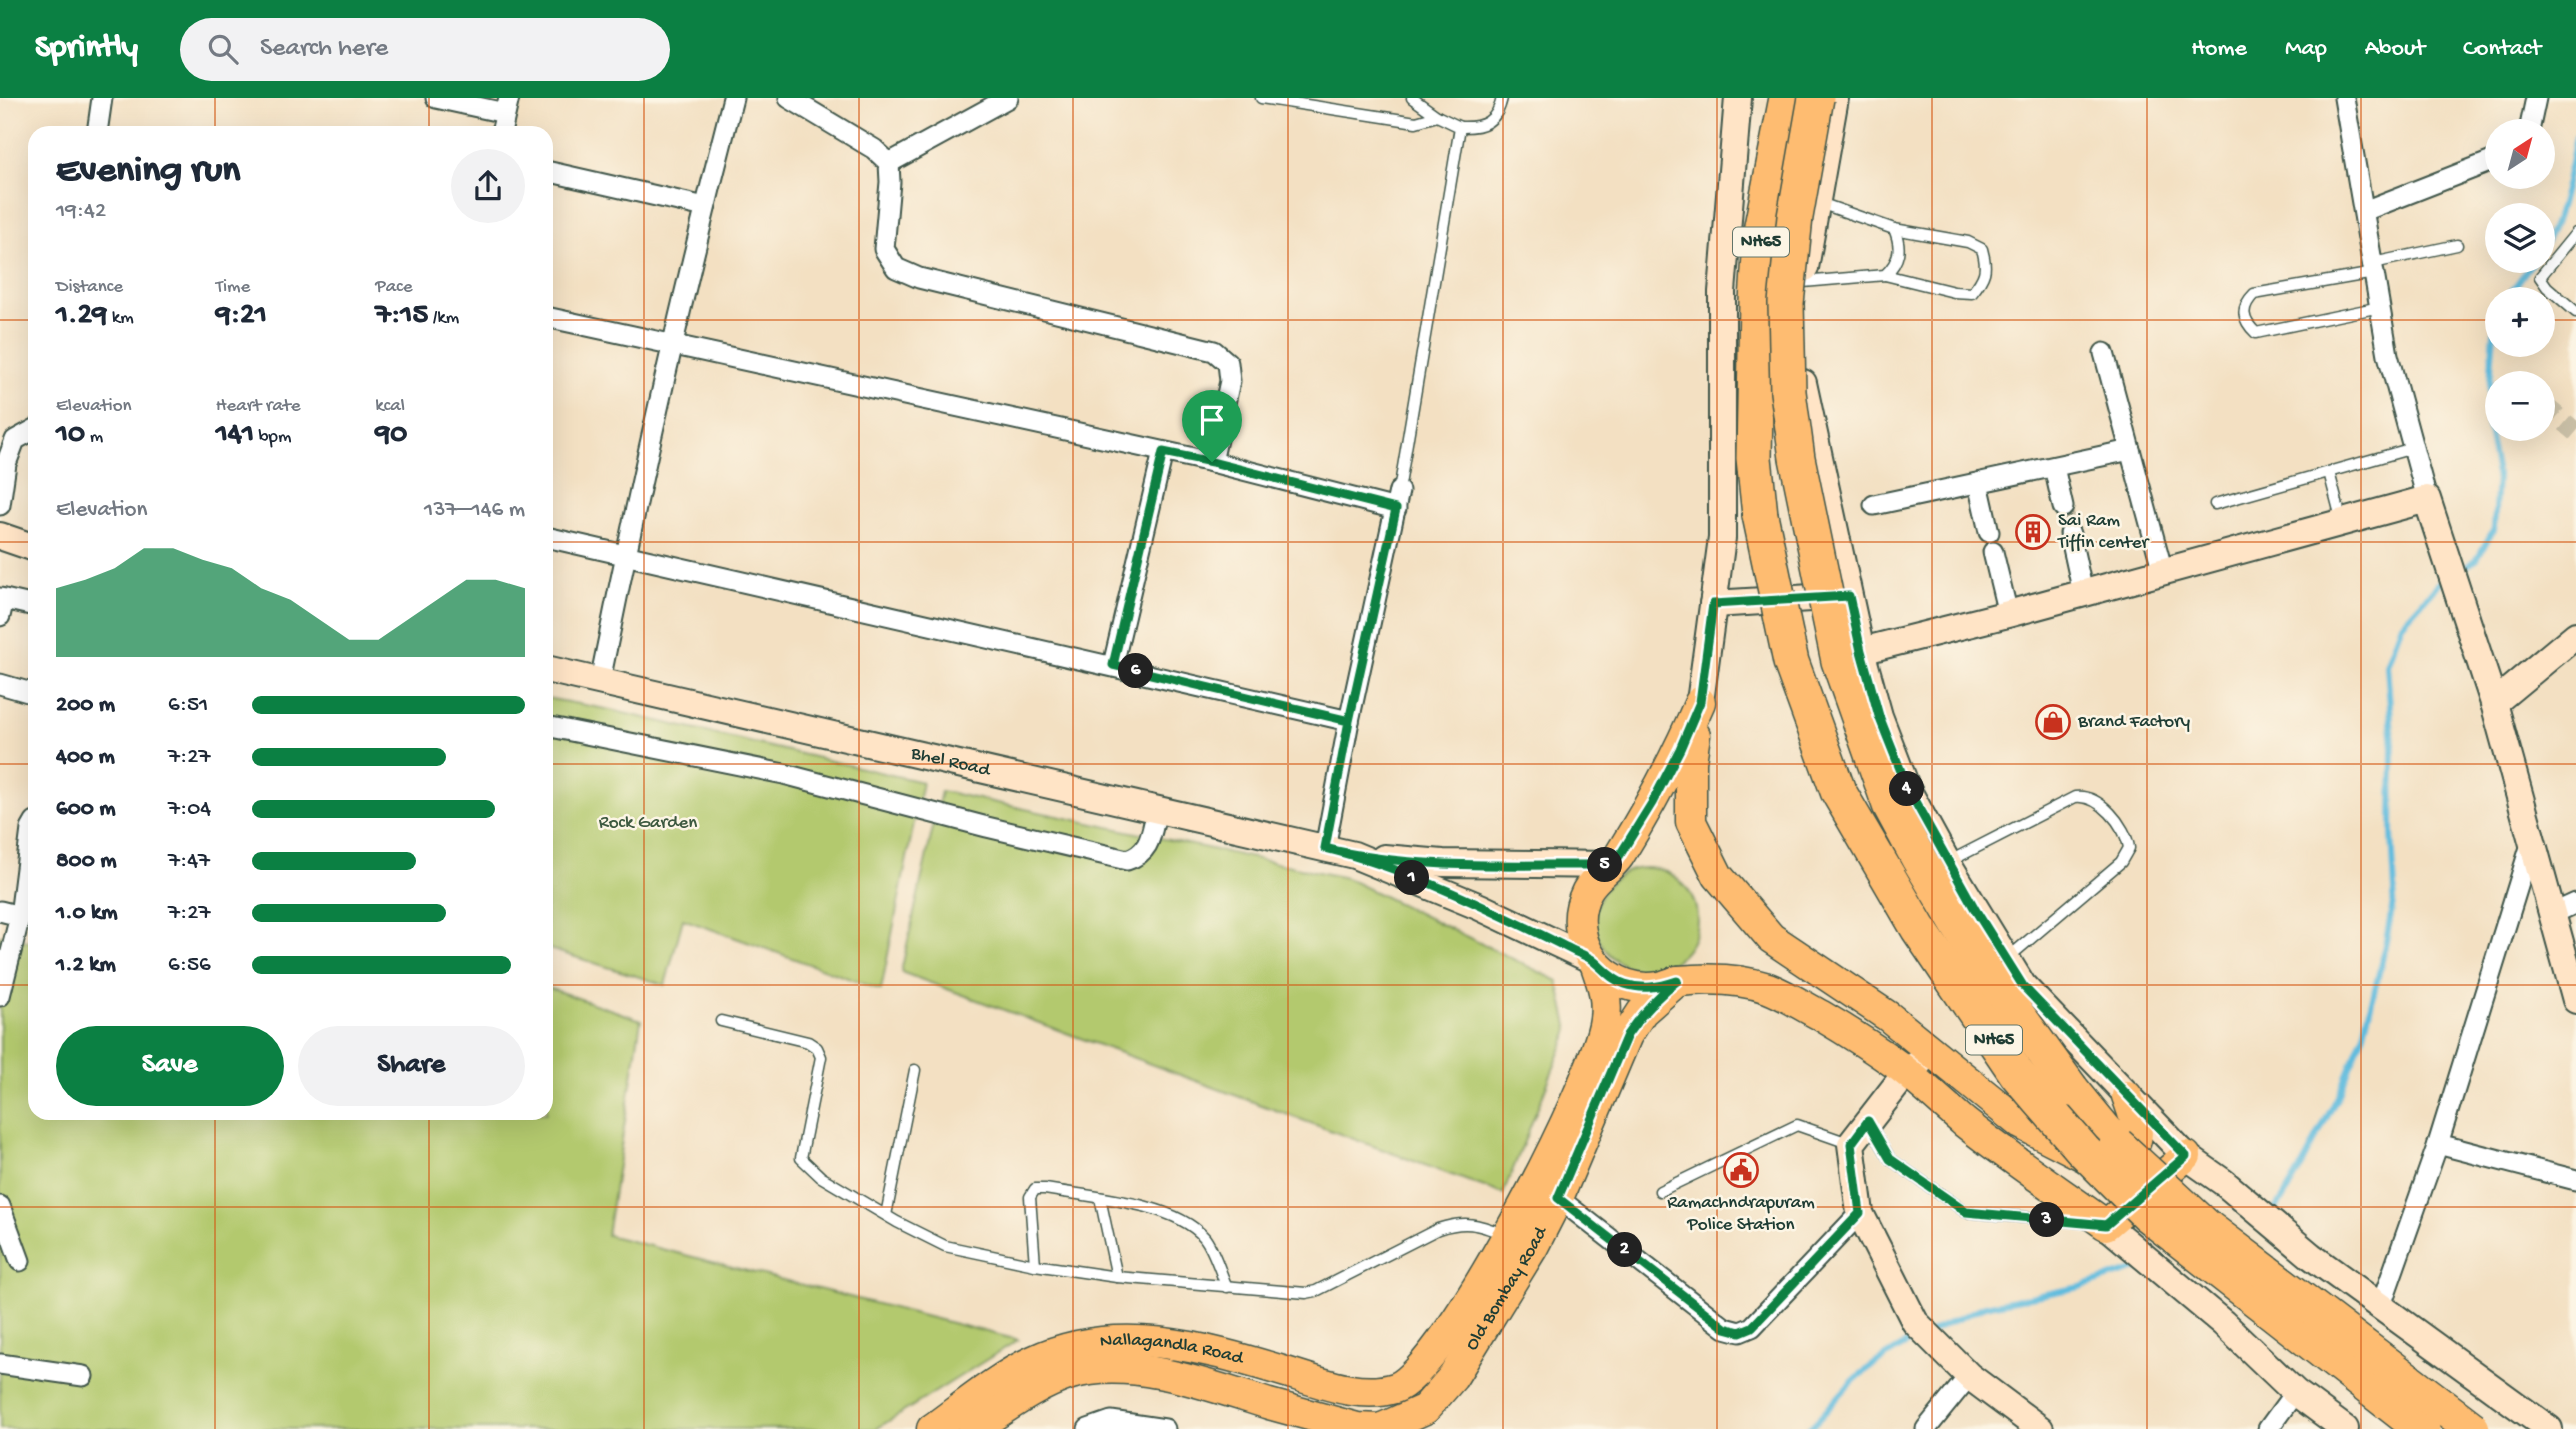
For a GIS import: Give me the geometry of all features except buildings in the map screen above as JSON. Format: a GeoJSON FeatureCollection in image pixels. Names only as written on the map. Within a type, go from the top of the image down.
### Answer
{"type":"FeatureCollection","features":[{"type":"Feature","properties":{"kind":"highway","name":"NH65"},"geometry":{"type":"LineString","coordinates":[[1787,98],[1762,226],[1756,301],[1754,458],[1760,515],[1791,662],[1838,791],[1917,928],[2010,1063],[2083,1150],[2147,1214],[2422,1429]]}},
{"type":"Feature","properties":{"kind":"highway","name":"NH65"},"geometry":{"type":"LineString","coordinates":[[1816,98],[1795,217],[1786,303],[1788,392],[1797,458],[1839,661],[1890,805],[1953,919],[1987,973],[2071,1089],[2118,1145],[2206,1226],[2472,1429]]}},
{"type":"Feature","properties":{"kind":"main road","name":"Old Bombay Road"},"geometry":{"type":"LineString","coordinates":[[1424,1366],[1446,1339],[1507,1236],[1553,1149],[1598,1050],[1605,1021],[1606,994],[1580,931],[1583,901],[1594,881],[1615,863],[1652,803],[1680,749],[1700,702]]}},
{"type":"Feature","properties":{"kind":"main road"},"geometry":{"type":"LineString","coordinates":[[1700,702],[1692,762],[1691,822],[1718,876],[1771,938],[1889,1017],[2021,1124],[2096,1163],[2119,1163],[2136,1144],[2138,1129],[2127,1097]]}},
{"type":"Feature","properties":{"kind":"main road"},"geometry":{"type":"LineString","coordinates":[[1593,961],[1608,975],[1633,986],[1659,987],[1677,981],[1749,982],[1771,989],[1842,1028],[1906,1073],[1966,1124],[2106,1225],[2186,1156]]}},
{"type":"Feature","properties":{"kind":"main road","name":"Old Bombay Road"},"geometry":{"type":"LineString","coordinates":[[1408,1423],[1453,1377],[1533,1247],[1558,1198],[1627,1035],[1642,1012],[1677,981]]}},
{"type":"Feature","properties":{"kind":"main road"},"geometry":{"type":"LineString","coordinates":[[2001,1108],[2025,1166]]}},
{"type":"Feature","properties":{"kind":"main road","name":"Nallagandla Road"},"geometry":{"type":"LineString","coordinates":[[973,1429],[1062,1350],[1099,1341],[1133,1340],[1181,1344],[1240,1358],[1344,1390],[1397,1388],[1424,1366]]}},
{"type":"Feature","properties":{"kind":"main road","name":"Nallagandla Road"},"geometry":{"type":"LineString","coordinates":[[932,1429],[1037,1374],[1070,1375],[1093,1369],[1140,1371],[1215,1387],[1292,1420],[1357,1428]]}},
{"type":"Feature","properties":{"kind":"main road"},"geometry":{"type":"LineString","coordinates":[[1357,1428],[1380,1429],[1408,1423]]}},
{"type":"Feature","properties":{"kind":"street"},"geometry":{"type":"LineString","coordinates":[[98,126],[102,98]]}},
{"type":"Feature","properties":{"kind":"street"},"geometry":{"type":"LineString","coordinates":[[436,98],[507,106],[503,126]]}},
{"type":"Feature","properties":{"kind":"street"},"geometry":{"type":"LineString","coordinates":[[600,681],[625,554],[705,207],[733,98]]}},
{"type":"Feature","properties":{"kind":"street"},"geometry":{"type":"LineString","coordinates":[[789,98],[874,149],[889,163],[890,182],[884,249],[897,268],[919,278],[1214,351],[1228,363],[1230,381],[1212,462]]}},
{"type":"Feature","properties":{"kind":"street"},"geometry":{"type":"LineString","coordinates":[[889,163],[1008,98]]}},
{"type":"Feature","properties":{"kind":"street"},"geometry":{"type":"LineString","coordinates":[[1700,702],[1722,538],[1722,292],[1738,98]]}},
{"type":"Feature","properties":{"kind":"street"},"geometry":{"type":"LineString","coordinates":[[1835,98],[1800,300],[1803,391],[1861,651],[1879,716],[1908,789],[1947,862],[2023,986],[2186,1156],[2380,1308],[2549,1429]]}},
{"type":"Feature","properties":{"kind":"street"},"geometry":{"type":"LineString","coordinates":[[2344,98],[2388,355],[2427,499],[2494,703],[2576,1000]]}},
{"type":"Feature","properties":{"kind":"street"},"geometry":{"type":"LineString","coordinates":[[2532,119],[2536,98]]}},
{"type":"Feature","properties":{"kind":"street"},"geometry":{"type":"LineString","coordinates":[[2364,211],[2485,164]]}},
{"type":"Feature","properties":{"kind":"street"},"geometry":{"type":"LineString","coordinates":[[553,173],[705,207]]}},
{"type":"Feature","properties":{"kind":"street"},"geometry":{"type":"LineString","coordinates":[[553,319],[1163,452],[1398,500],[1349,721],[1325,848]]}},
{"type":"Feature","properties":{"kind":"street"},"geometry":{"type":"LineString","coordinates":[[2104,353],[2162,572]]}},
{"type":"Feature","properties":{"kind":"street"},"geometry":{"type":"LineString","coordinates":[[0,505],[6,464],[15,440],[28,433]]}},
{"type":"Feature","properties":{"kind":"street"},"geometry":{"type":"LineString","coordinates":[[1874,505],[2130,450]]}},
{"type":"Feature","properties":{"kind":"street"},"geometry":{"type":"LineString","coordinates":[[1113,665],[1163,452]]}},
{"type":"Feature","properties":{"kind":"street"},"geometry":{"type":"LineString","coordinates":[[2054,467],[2063,507]]}},
{"type":"Feature","properties":{"kind":"street"},"geometry":{"type":"LineString","coordinates":[[1978,483],[1989,532]]}},
{"type":"Feature","properties":{"kind":"street"},"geometry":{"type":"LineString","coordinates":[[1861,651],[2008,614],[2427,499]]}},
{"type":"Feature","properties":{"kind":"street"},"geometry":{"type":"LineString","coordinates":[[2070,534],[2083,593]]}},
{"type":"Feature","properties":{"kind":"street"},"geometry":{"type":"LineString","coordinates":[[0,536],[28,546]]}},
{"type":"Feature","properties":{"kind":"street"},"geometry":{"type":"LineString","coordinates":[[553,539],[1349,721]]}},
{"type":"Feature","properties":{"kind":"street"},"geometry":{"type":"LineString","coordinates":[[1993,552],[2008,614]]}},
{"type":"Feature","properties":{"kind":"street"},"geometry":{"type":"LineString","coordinates":[[1713,604],[1849,596]]}},
{"type":"Feature","properties":{"kind":"street"},"geometry":{"type":"LineString","coordinates":[[1,604],[28,606]]}},
{"type":"Feature","properties":{"kind":"street"},"geometry":{"type":"LineString","coordinates":[[2494,703],[2576,635]]}},
{"type":"Feature","properties":{"kind":"street","name":"Bhel Road"},"geometry":{"type":"LineString","coordinates":[[553,671],[1354,855]]}},
{"type":"Feature","properties":{"kind":"street"},"geometry":{"type":"LineString","coordinates":[[0,684],[28,692]]}},
{"type":"Feature","properties":{"kind":"street"},"geometry":{"type":"LineString","coordinates":[[553,727],[784,774],[1127,860],[1140,856],[1147,846],[1157,810]]}},
{"type":"Feature","properties":{"kind":"street"},"geometry":{"type":"LineString","coordinates":[[2380,1308],[2438,1144],[2532,840]]}},
{"type":"Feature","properties":{"kind":"street"},"geometry":{"type":"LineString","coordinates":[[0,996],[20,916],[28,852]]}},
{"type":"Feature","properties":{"kind":"street"},"geometry":{"type":"LineString","coordinates":[[1354,855],[1443,863],[1611,865]]}},
{"type":"Feature","properties":{"kind":"street"},"geometry":{"type":"LineString","coordinates":[[1354,855],[1480,907],[1593,961]]}},
{"type":"Feature","properties":{"kind":"street"},"geometry":{"type":"LineString","coordinates":[[2552,914],[2576,902]]}},
{"type":"Feature","properties":{"kind":"street"},"geometry":{"type":"LineString","coordinates":[[0,911],[20,916]]}},
{"type":"Feature","properties":{"kind":"street"},"geometry":{"type":"LineString","coordinates":[[1932,1052],[1906,1073],[1851,1144],[1860,1213],[1915,1322],[1964,1371],[2040,1429]]}},
{"type":"Feature","properties":{"kind":"street"},"geometry":{"type":"LineString","coordinates":[[2438,1144],[2576,1180]]}},
{"type":"Feature","properties":{"kind":"street"},"geometry":{"type":"LineString","coordinates":[[1558,1198],[1725,1328],[1740,1332],[1752,1327],[1860,1213]]}},
{"type":"Feature","properties":{"kind":"street"},"geometry":{"type":"LineString","coordinates":[[0,1206],[20,1261]]}},
{"type":"Feature","properties":{"kind":"street"},"geometry":{"type":"LineString","coordinates":[[2106,1225],[2223,1323],[2295,1392],[2344,1429]]}},
{"type":"Feature","properties":{"kind":"street"},"geometry":{"type":"LineString","coordinates":[[0,1364],[83,1376]]}},
{"type":"Feature","properties":{"kind":"street"},"geometry":{"type":"LineString","coordinates":[[1926,1429],[1964,1371]]}},
{"type":"Feature","properties":{"kind":"street"},"geometry":{"type":"LineString","coordinates":[[2268,1429],[2295,1392]]}},
{"type":"Feature","properties":{"kind":"street"},"geometry":{"type":"LineString","coordinates":[[1088,1429],[1111,1421],[1165,1429]]}},
{"type":"Feature","properties":{"kind":"lane"},"geometry":{"type":"LineString","coordinates":[[1261,98],[1416,122],[1437,117]]}},
{"type":"Feature","properties":{"kind":"lane"},"geometry":{"type":"LineString","coordinates":[[1412,98],[1437,117],[1460,127],[1477,128],[1488,122],[1499,109],[1502,98]]}},
{"type":"Feature","properties":{"kind":"lane"},"geometry":{"type":"LineString","coordinates":[[1398,500],[1460,127]]}},
{"type":"Feature","properties":{"kind":"lane"},"geometry":{"type":"LineString","coordinates":[[1803,282],[1885,275],[1954,292],[1972,293],[1983,279],[1985,261],[1982,249],[1968,242],[1894,229],[1816,202]]}},
{"type":"Feature","properties":{"kind":"lane"},"geometry":{"type":"LineString","coordinates":[[1885,275],[1894,267],[1899,255],[1899,240],[1894,229]]}},
{"type":"Feature","properties":{"kind":"lane"},"geometry":{"type":"LineString","coordinates":[[2576,233],[2540,276],[2547,287],[2576,312]]}},
{"type":"Feature","properties":{"kind":"lane"},"geometry":{"type":"LineString","coordinates":[[2380,307],[2256,333],[2245,323],[2243,311],[2246,301],[2253,294],[2374,268],[2457,245]]}},
{"type":"Feature","properties":{"kind":"lane"},"geometry":{"type":"LineString","coordinates":[[2214,504],[2413,449]]}},
{"type":"Feature","properties":{"kind":"lane"},"geometry":{"type":"LineString","coordinates":[[2329,472],[2342,523]]}},
{"type":"Feature","properties":{"kind":"lane"},"geometry":{"type":"LineString","coordinates":[[1947,862],[2076,797],[2095,799],[2106,807],[2124,835],[2129,848],[2121,862],[2006,959]]}},
{"type":"Feature","properties":{"kind":"lane"},"geometry":{"type":"LineString","coordinates":[[721,1021],[808,1042],[817,1048],[821,1057],[801,1158],[821,1177],[945,1246],[1034,1265],[1117,1277],[1316,1292],[1438,1228],[1474,1223],[1507,1236]]}},
{"type":"Feature","properties":{"kind":"lane"},"geometry":{"type":"LineString","coordinates":[[886,1215],[915,1070]]}},
{"type":"Feature","properties":{"kind":"lane"},"geometry":{"type":"LineString","coordinates":[[1868,1121],[1890,1159],[1966,1212],[2106,1225]]}},
{"type":"Feature","properties":{"kind":"lane"},"geometry":{"type":"LineString","coordinates":[[1660,1191],[1797,1125],[1851,1144]]}},
{"type":"Feature","properties":{"kind":"lane"},"geometry":{"type":"LineString","coordinates":[[1034,1265],[1029,1203],[1035,1189],[1166,1211],[1186,1222],[1205,1238],[1227,1287]]}},
{"type":"Feature","properties":{"kind":"lane"},"geometry":{"type":"LineString","coordinates":[[1100,1198],[1117,1277]]}},
{"type":"Feature","properties":{"kind":"green space","name":"Rock Garden"},"geometry":{"type":"Polygon","coordinates":[[[553,699],[606,709],[922,782],[881,990],[683,919],[665,985],[553,950],[553,699]]]}},
{"type":"Feature","properties":{"kind":"green space"},"geometry":{"type":"Polygon","coordinates":[[[941,791],[1346,878],[1558,981],[1569,1030],[1503,1194],[901,972],[941,791]]]}},
{"type":"Feature","properties":{"kind":"green space"},"geometry":{"type":"Polygon","coordinates":[[[1646,868],[1665,872],[1682,883],[1693,900],[1697,919],[1693,938],[1682,955],[1665,966],[1646,970],[1627,966],[1610,955],[1599,938],[1595,919],[1599,900],[1610,883],[1627,872],[1646,868]]]}},
{"type":"Feature","properties":{"kind":"green space"},"geometry":{"type":"Polygon","coordinates":[[[0,935],[28,941],[28,1120],[553,1120],[553,989],[641,1020],[607,1235],[1018,1340],[876,1429],[0,1429],[0,935]]]}},
{"type":"Feature","properties":{"kind":"waterway"},"geometry":{"type":"LineString","coordinates":[[2555,221],[2576,137]]}},
{"type":"Feature","properties":{"kind":"waterway"},"geometry":{"type":"LineString","coordinates":[[2515,287],[2524,273]]}},
{"type":"Feature","properties":{"kind":"waterway"},"geometry":{"type":"LineString","coordinates":[[2457,572],[2476,560],[2494,529],[2497,475],[2487,420],[2492,357]]}},
{"type":"Feature","properties":{"kind":"waterway"},"geometry":{"type":"LineString","coordinates":[[2270,1215],[2303,1164],[2339,1094],[2364,1033],[2384,952],[2395,892],[2392,834],[2393,748],[2387,665],[2402,624],[2438,584],[2447,578]]}},
{"type":"Feature","properties":{"kind":"waterway"},"geometry":{"type":"LineString","coordinates":[[1932,1331],[1985,1306],[2080,1287],[2143,1267]]}},
{"type":"Feature","properties":{"kind":"waterway"},"geometry":{"type":"LineString","coordinates":[[1808,1429],[1857,1377],[1919,1337]]}},
{"type":"Feature","properties":{"kind":"tunnel"},"geometry":{"type":"LineString","coordinates":[[2555,414],[2576,432]]}},
{"type":"Feature","properties":{"kind":"tunnel"},"geometry":{"type":"LineString","coordinates":[[2063,507],[2070,534]]}},
{"type":"Feature","properties":{"kind":"place","name":"Sai Ram Tiffin center"},"geometry":{"type":"Point","coordinates":[2033,532]}},
{"type":"Feature","properties":{"kind":"place","name":"Brand Factory"},"geometry":{"type":"Point","coordinates":[2053,722]}},
{"type":"Feature","properties":{"kind":"place","name":"Ramachndrapuram Police Station"},"geometry":{"type":"Point","coordinates":[1741,1170]}},
{"type":"Feature","properties":{"kind":"route"},"geometry":{"type":"LineString","coordinates":[[1212,462],[1163,452],[1113,665],[1349,721],[1337,784],[1325,848],[1354,855],[1443,863],[1615,863],[1652,803],[1680,749],[1700,702],[1713,604],[1849,596],[1879,716],[1908,789],[1976,911],[2023,986],[2186,1156],[2106,1225],[1966,1212],[1890,1159],[1868,1121],[1851,1144],[1860,1213],[1752,1327],[1740,1332],[1725,1328],[1558,1198],[1627,1035],[1642,1012],[1677,981],[1659,987],[1642,988],[1624,984],[1608,975],[1592,960],[1521,925],[1354,855],[1325,848],[1349,721],[1396,509],[1212,462]]}}]}
